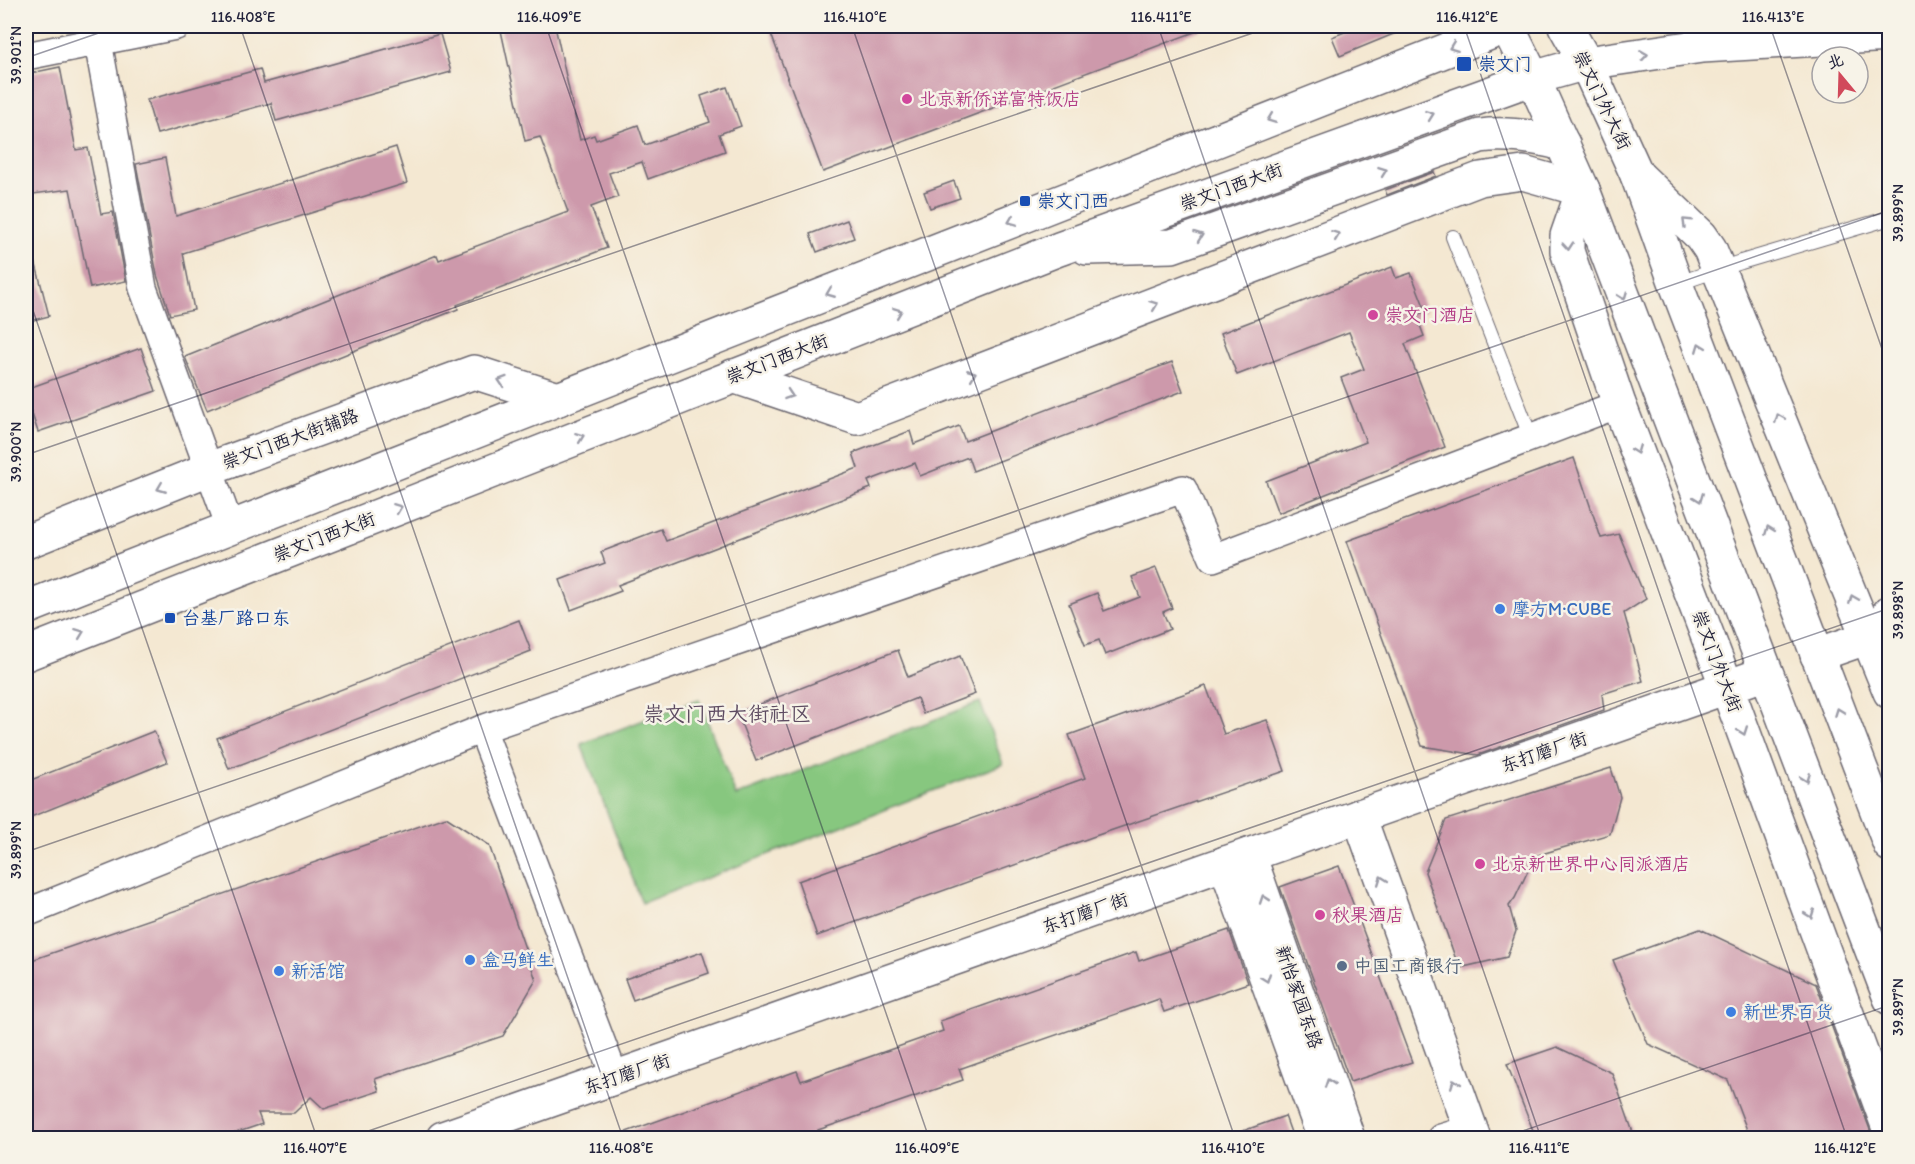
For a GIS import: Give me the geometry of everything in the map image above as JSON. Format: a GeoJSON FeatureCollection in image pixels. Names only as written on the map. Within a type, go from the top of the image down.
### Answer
{"type":"FeatureCollection","features":[{"type":"Feature","properties":{"kind":"main road"},"geometry":{"type":"LineString","coordinates":[[26,608],[1507,26],[1583,190],[1890,998]]}},
{"type":"Feature","properties":{"kind":"main road","name":"崇文门外大街"},"geometry":{"type":"LineString","coordinates":[[1565,26],[1586,63],[1637,175],[1676,284],[1890,845]]}},
{"type":"Feature","properties":{"kind":"main road"},"geometry":{"type":"LineString","coordinates":[[1702,46],[1769,26]]}},
{"type":"Feature","properties":{"kind":"main road"},"geometry":{"type":"LineString","coordinates":[[1702,46],[1890,35]]}},
{"type":"Feature","properties":{"kind":"main road","name":"崇文门西大街"},"geometry":{"type":"LineString","coordinates":[[26,654],[1059,249],[1533,78],[1586,63],[1702,46]]}},
{"type":"Feature","properties":{"kind":"main road"},"geometry":{"type":"LineString","coordinates":[[1059,249],[1172,246],[1480,136],[1519,135],[1563,144]]}},
{"type":"Feature","properties":{"kind":"main road"},"geometry":{"type":"LineString","coordinates":[[734,376],[856,418],[1480,179],[1523,173],[1583,190]]}},
{"type":"Feature","properties":{"kind":"main road","name":"崇文门外大街"},"geometry":{"type":"LineString","coordinates":[[1637,175],[1701,236],[1710,249],[1879,640],[1890,692]]}},
{"type":"Feature","properties":{"kind":"main road","name":"崇文门外大街"},"geometry":{"type":"LineString","coordinates":[[1583,190],[1567,236],[1567,251],[1619,404],[1727,687],[1890,1131]]}},
{"type":"Feature","properties":{"kind":"main road","name":"崇文门西大街辅路"},"geometry":{"type":"LineString","coordinates":[[26,542],[209,469],[474,372],[558,399]]}},
{"type":"Feature","properties":{"kind":"main road"},"geometry":{"type":"LineString","coordinates":[[1817,655],[1879,640],[1890,612]]}},
{"type":"Feature","properties":{"kind":"main road","name":"东打磨厂街"},"geometry":{"type":"LineString","coordinates":[[443,1138],[1766,673]]}},
{"type":"Feature","properties":{"kind":"main road"},"geometry":{"type":"LineString","coordinates":[[1359,816],[1473,1134]]}},
{"type":"Feature","properties":{"kind":"main road","name":"新怡家园东路"},"geometry":{"type":"LineString","coordinates":[[1237,859],[1324,1138]]}},
{"type":"Feature","properties":{"kind":"main road","name":"新怡家园东路"},"geometry":{"type":"LineString","coordinates":[[1237,859],[1348,1138]]}},
{"type":"Feature","properties":{"kind":"street"},"geometry":{"type":"LineString","coordinates":[[26,56],[176,26]]}},
{"type":"Feature","properties":{"kind":"street"},"geometry":{"type":"LineString","coordinates":[[98,42],[143,288],[230,528]]}},
{"type":"Feature","properties":{"kind":"street"},"geometry":{"type":"LineString","coordinates":[[26,913],[482,729],[1183,489],[1213,558],[1619,404]]}},
{"type":"Feature","properties":{"kind":"street"},"geometry":{"type":"LineString","coordinates":[[482,729],[615,1078]]}},
{"type":"Feature","properties":{"kind":"street"},"geometry":{"type":"LineString","coordinates":[[1441,1138],[1473,1134]]}},
{"type":"Feature","properties":{"kind":"lane"},"geometry":{"type":"LineString","coordinates":[[1676,284],[1890,218]]}},
{"type":"Feature","properties":{"kind":"lane"},"geometry":{"type":"LineString","coordinates":[[1453,237],[1531,438]]}},
{"type":"Feature","properties":{"kind":"green space"},"geometry":{"type":"Polygon","coordinates":[[[699,699],[736,796],[980,702],[1003,764],[642,903],[581,744],[699,699]]]}},
{"type":"Feature","properties":{"kind":"building"},"geometry":{"type":"Polygon","coordinates":[[[500,26],[555,26],[580,140],[594,135],[596,140],[638,125],[645,145],[710,122],[701,96],[727,87],[741,126],[719,134],[725,151],[648,179],[642,162],[609,173],[618,197],[591,207],[607,248],[457,305],[458,309],[207,410],[185,357],[437,255],[439,260],[568,212],[540,137],[525,141],[500,26]]]}},
{"type":"Feature","properties":{"kind":"building","name":"北京新侨诺富特饭店"},"geometry":{"type":"Polygon","coordinates":[[[768,26],[1208,26],[1208,27],[823,172],[768,26]]]}},
{"type":"Feature","properties":{"kind":"building"},"geometry":{"type":"Polygon","coordinates":[[[1360,26],[1413,26],[1340,56],[1332,37],[1360,26]]]}},
{"type":"Feature","properties":{"kind":"building"},"geometry":{"type":"Polygon","coordinates":[[[440,34],[451,72],[276,121],[271,103],[157,134],[147,100],[260,69],[264,83],[440,34]]]}},
{"type":"Feature","properties":{"kind":"building"},"geometry":{"type":"Polygon","coordinates":[[[60,67],[76,150],[88,148],[101,214],[113,212],[126,281],[90,288],[70,189],[26,195],[26,74],[60,67]]]}},
{"type":"Feature","properties":{"kind":"building"},"geometry":{"type":"Polygon","coordinates":[[[396,147],[407,183],[183,253],[194,310],[170,315],[157,275],[136,164],[165,158],[176,216],[396,147]]]}},
{"type":"Feature","properties":{"kind":"building"},"geometry":{"type":"Polygon","coordinates":[[[1434,172],[1436,176],[1387,195],[1385,190],[1434,172]]]}},
{"type":"Feature","properties":{"kind":"building"},"geometry":{"type":"Polygon","coordinates":[[[954,181],[960,198],[930,208],[924,192],[954,181]]]}},
{"type":"Feature","properties":{"kind":"building"},"geometry":{"type":"Polygon","coordinates":[[[847,220],[854,238],[817,252],[810,234],[847,220]]]}},
{"type":"Feature","properties":{"kind":"building"},"geometry":{"type":"Polygon","coordinates":[[[32,249],[49,316],[26,322],[26,250],[32,249]]]}},
{"type":"Feature","properties":{"kind":"building"},"geometry":{"type":"Polygon","coordinates":[[[1392,267],[1396,278],[1411,273],[1426,311],[1416,315],[1424,336],[1405,344],[1445,447],[1278,513],[1266,481],[1366,442],[1341,378],[1364,369],[1349,332],[1237,375],[1221,333],[1392,267]]]}},
{"type":"Feature","properties":{"kind":"building"},"geometry":{"type":"Polygon","coordinates":[[[141,348],[156,391],[38,432],[26,396],[26,389],[141,348]]]}},
{"type":"Feature","properties":{"kind":"building"},"geometry":{"type":"Polygon","coordinates":[[[1172,362],[1183,391],[973,471],[968,457],[920,476],[915,463],[868,481],[871,488],[618,585],[621,591],[571,610],[560,580],[605,563],[601,552],[661,529],[666,541],[858,468],[853,453],[910,431],[914,444],[959,426],[965,441],[1172,362]]]}},
{"type":"Feature","properties":{"kind":"building","name":"摩方M·CUBE"},"geometry":{"type":"Polygon","coordinates":[[[1574,458],[1601,538],[1619,534],[1646,599],[1624,613],[1643,681],[1602,694],[1604,710],[1478,755],[1422,746],[1347,541],[1574,458]]]}},
{"type":"Feature","properties":{"kind":"building"},"geometry":{"type":"Polygon","coordinates":[[[1156,568],[1172,608],[1163,612],[1170,629],[1105,655],[1099,640],[1085,645],[1069,604],[1097,593],[1104,611],[1140,597],[1132,577],[1156,568]]]}},
{"type":"Feature","properties":{"kind":"building"},"geometry":{"type":"Polygon","coordinates":[[[519,620],[531,651],[229,769],[217,738],[519,620]]]}},
{"type":"Feature","properties":{"kind":"building"},"geometry":{"type":"Polygon","coordinates":[[[898,650],[908,677],[960,656],[975,694],[923,714],[917,698],[756,761],[737,713],[898,650]]]}},
{"type":"Feature","properties":{"kind":"building"},"geometry":{"type":"Polygon","coordinates":[[[1206,686],[1224,734],[1267,720],[1285,771],[1095,836],[817,936],[798,881],[1085,778],[1069,735],[1206,686]]]}},
{"type":"Feature","properties":{"kind":"building"},"geometry":{"type":"Polygon","coordinates":[[[154,731],[167,762],[26,819],[26,782],[154,731]]]}},
{"type":"Feature","properties":{"kind":"building","name":"北京新世界中心同派酒店"},"geometry":{"type":"Polygon","coordinates":[[[1611,768],[1620,797],[1610,834],[1535,856],[1509,906],[1516,931],[1507,957],[1459,968],[1425,872],[1446,820],[1611,768]]]}},
{"type":"Feature","properties":{"kind":"building","name":"新活馆"},"geometry":{"type":"Polygon","coordinates":[[[446,817],[489,845],[536,980],[503,1036],[375,1079],[379,1091],[324,1109],[311,1097],[294,1113],[258,1113],[262,1124],[221,1138],[26,1138],[26,962],[446,817]]]}},
{"type":"Feature","properties":{"kind":"building"},"geometry":{"type":"Polygon","coordinates":[[[1339,866],[1412,1062],[1350,1082],[1280,887],[1339,866]]]}},
{"type":"Feature","properties":{"kind":"building","name":"新世界百货"},"geometry":{"type":"Polygon","coordinates":[[[1700,929],[1816,984],[1873,1138],[1750,1138],[1728,1080],[1648,1044],[1613,960],[1700,929]]]}},
{"type":"Feature","properties":{"kind":"building"},"geometry":{"type":"Polygon","coordinates":[[[1229,930],[1248,983],[1164,1012],[1159,999],[959,1069],[963,1080],[818,1130],[820,1135],[810,1138],[615,1138],[615,1136],[797,1071],[801,1081],[943,1031],[940,1021],[1136,952],[1139,961],[1229,930]]]}},
{"type":"Feature","properties":{"kind":"building"},"geometry":{"type":"Polygon","coordinates":[[[702,952],[709,973],[633,1000],[625,979],[702,952]]]}},
{"type":"Feature","properties":{"kind":"building"},"geometry":{"type":"Polygon","coordinates":[[[1557,1047],[1612,1073],[1635,1138],[1536,1138],[1507,1064],[1557,1047]]]}},
{"type":"Feature","properties":{"kind":"building"},"geometry":{"type":"Polygon","coordinates":[[[1285,1116],[1293,1138],[1230,1138],[1229,1136],[1285,1116]]]}},
{"type":"Feature","properties":{"kind":"place","name":"崇文门"},"geometry":{"type":"Point","coordinates":[1464,64]}},
{"type":"Feature","properties":{"kind":"place","name":"北京新侨诺富特饭店"},"geometry":{"type":"Point","coordinates":[907,99]}},
{"type":"Feature","properties":{"kind":"place","name":"崇文门西"},"geometry":{"type":"Point","coordinates":[1025,201]}},
{"type":"Feature","properties":{"kind":"place","name":"崇文门酒店"},"geometry":{"type":"Point","coordinates":[1373,315]}},
{"type":"Feature","properties":{"kind":"place","name":"摩方M·CUBE"},"geometry":{"type":"Point","coordinates":[1500,609]}},
{"type":"Feature","properties":{"kind":"place","name":"台基厂路口东"},"geometry":{"type":"Point","coordinates":[170,618]}},
{"type":"Feature","properties":{"kind":"place","name":"北京新世界中心同派酒店"},"geometry":{"type":"Point","coordinates":[1480,864]}},
{"type":"Feature","properties":{"kind":"place","name":"秋果酒店"},"geometry":{"type":"Point","coordinates":[1320,915]}},
{"type":"Feature","properties":{"kind":"place","name":"盒马鲜生"},"geometry":{"type":"Point","coordinates":[470,960]}},
{"type":"Feature","properties":{"kind":"place","name":"中国工商银行"},"geometry":{"type":"Point","coordinates":[1342,966]}},
{"type":"Feature","properties":{"kind":"place","name":"新活馆"},"geometry":{"type":"Point","coordinates":[279,971]}},
{"type":"Feature","properties":{"kind":"place","name":"新世界百货"},"geometry":{"type":"Point","coordinates":[1731,1012]}},
{"type":"Feature","properties":{"kind":"district","name":"崇文门西大街社区"},"geometry":{"type":"Point","coordinates":[727,714]}}]}
